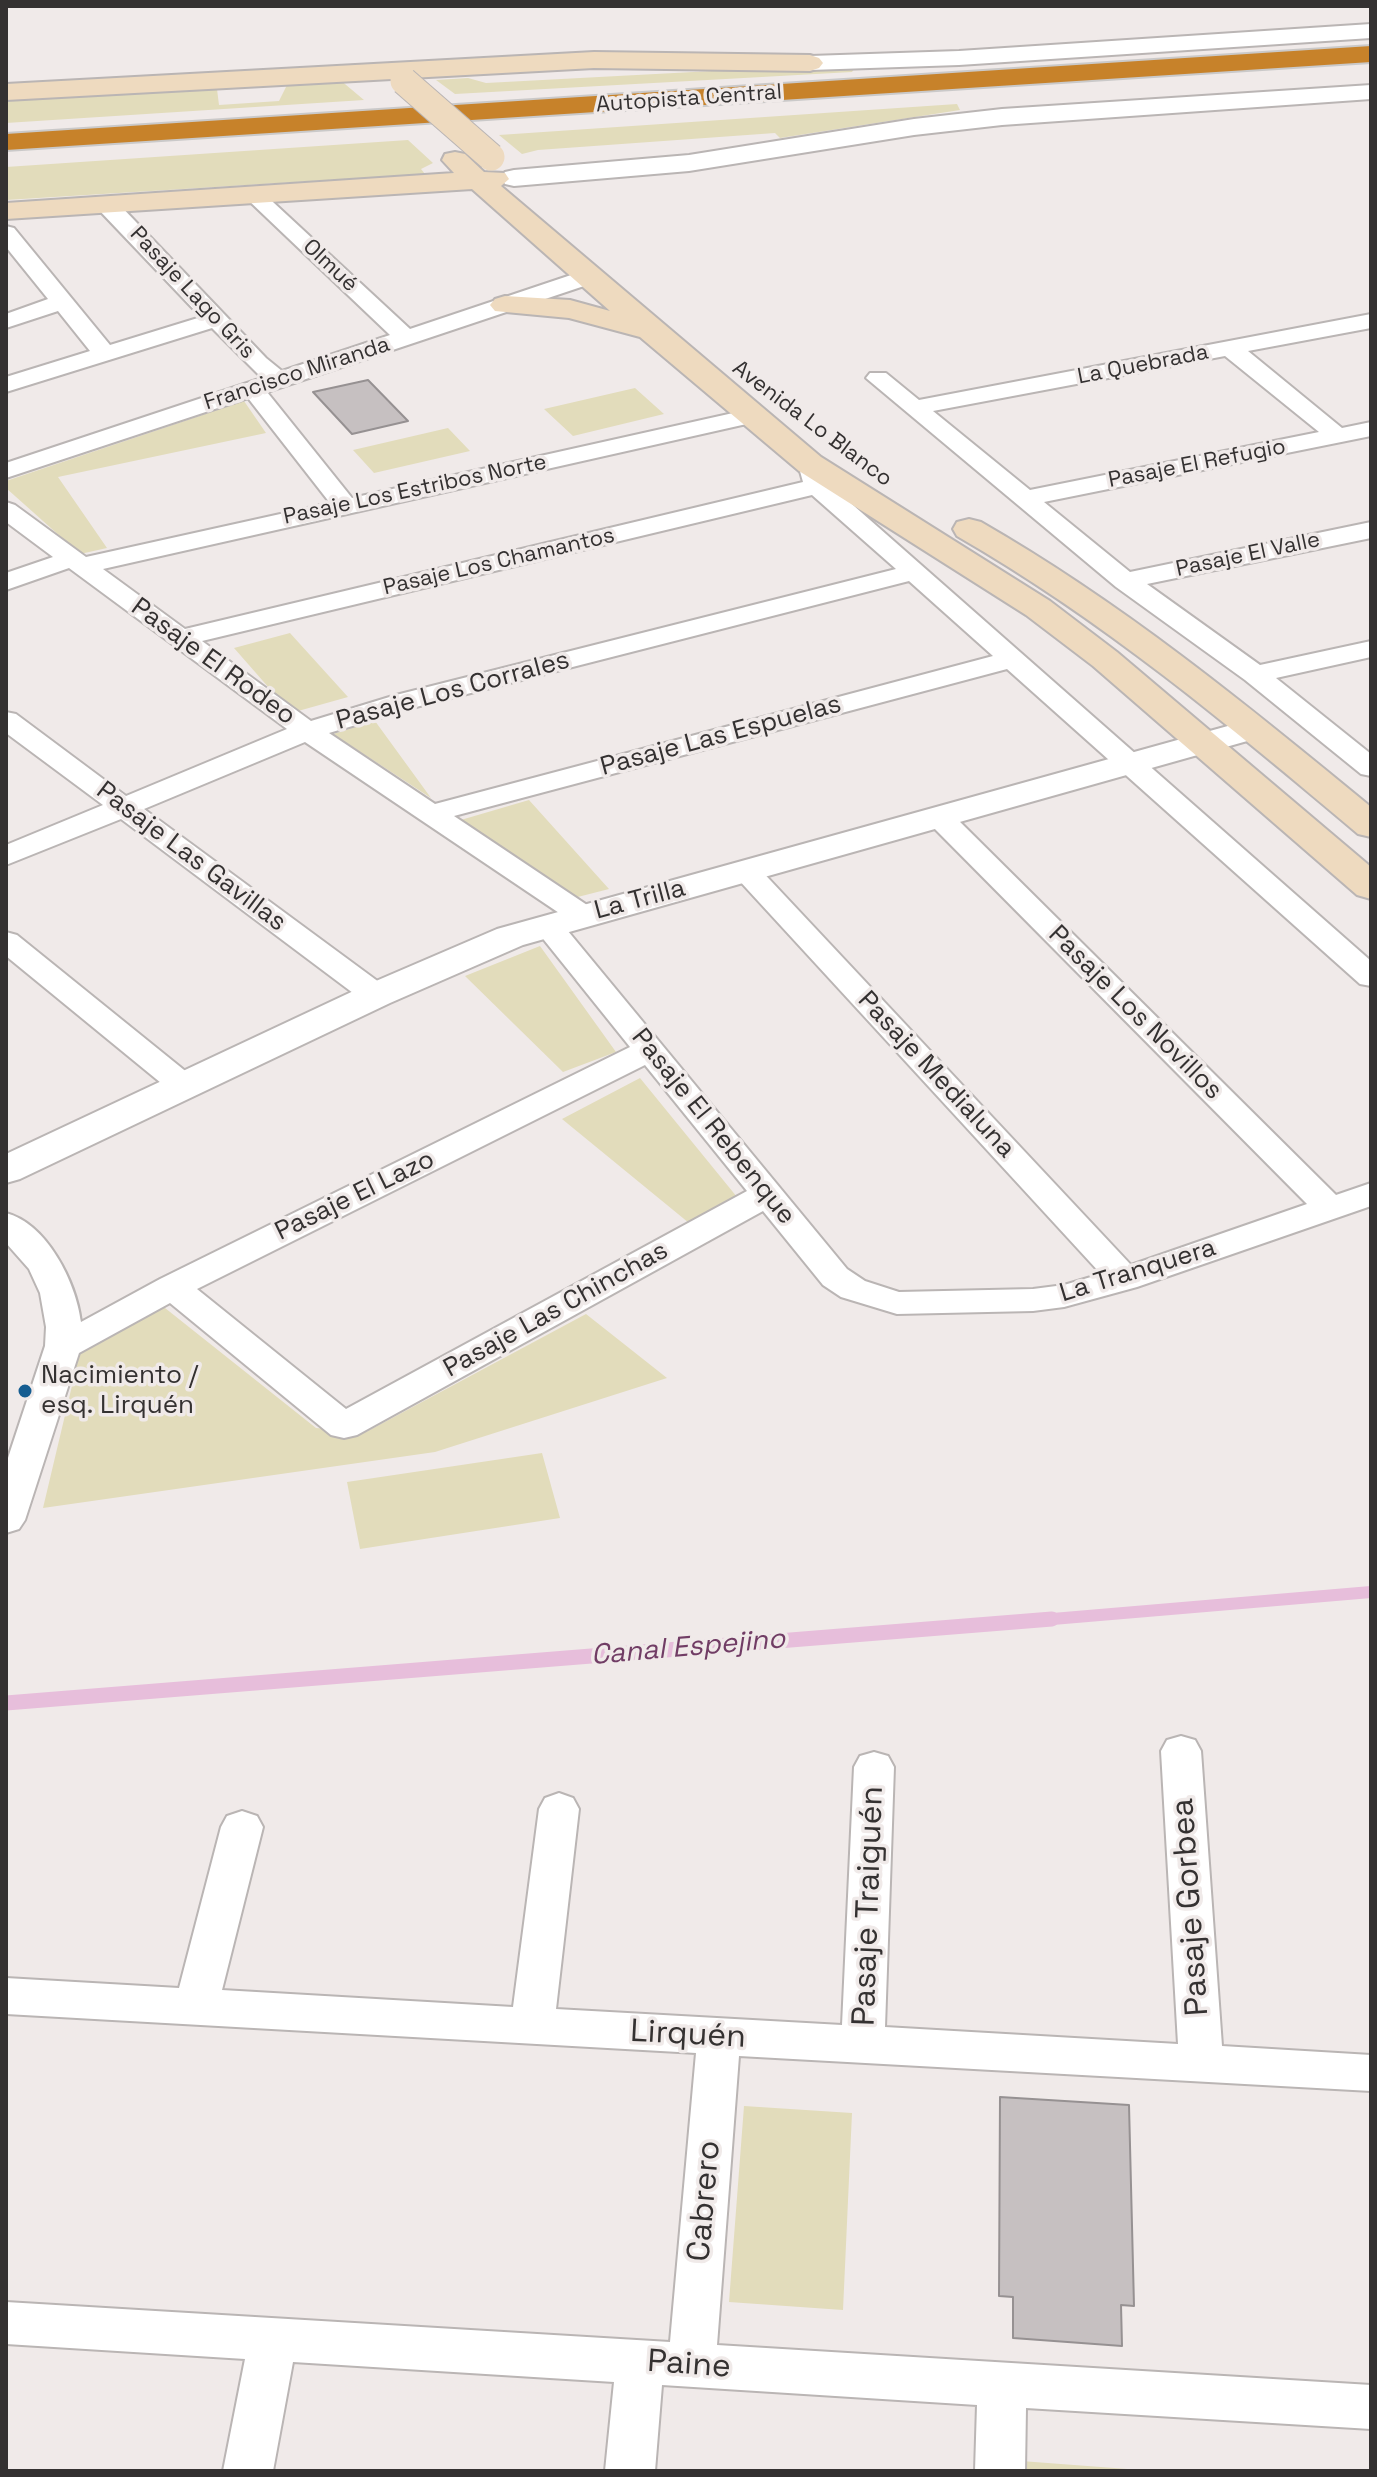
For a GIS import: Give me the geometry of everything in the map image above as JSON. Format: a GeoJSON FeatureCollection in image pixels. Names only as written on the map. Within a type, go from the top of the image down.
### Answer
{"type":"FeatureCollection","features":[{"type":"Feature","properties":{"kind":"highway"},"geometry":{"type":"LineString","coordinates":[[810,63],[974,65],[1371,47]]}},
{"type":"Feature","properties":{"kind":"highway","name":"Autopista Central"},"geometry":{"type":"LineString","coordinates":[[6,142],[1371,54]]}},
{"type":"Feature","properties":{"kind":"highway","name":"Autopista Central"},"geometry":{"type":"LineString","coordinates":[[6,162],[1371,73]]}},
{"type":"Feature","properties":{"kind":"main road"},"geometry":{"type":"LineString","coordinates":[[6,92],[365,78],[594,60],[810,63]]}},
{"type":"Feature","properties":{"kind":"main road","name":"Avenida Lo Blanco"},"geometry":{"type":"LineString","coordinates":[[400,76],[484,169],[599,268],[653,333],[751,416],[814,475],[1038,608],[1105,659],[1371,887]]}},
{"type":"Feature","properties":{"kind":"main road","name":"Avenida Lo Blanco"},"geometry":{"type":"LineString","coordinates":[[365,78],[455,160],[514,178],[556,231]]}},
{"type":"Feature","properties":{"kind":"main road"},"geometry":{"type":"LineString","coordinates":[[6,211],[253,194],[484,169]]}},
{"type":"Feature","properties":{"kind":"main road"},"geometry":{"type":"LineString","coordinates":[[505,305],[530,290],[545,274],[556,231]]}},
{"type":"Feature","properties":{"kind":"main road","name":"Avenida Lo Blanco"},"geometry":{"type":"LineString","coordinates":[[599,268],[644,288]]}},
{"type":"Feature","properties":{"kind":"main road"},"geometry":{"type":"LineString","coordinates":[[505,305],[581,312],[615,319],[653,333]]}},
{"type":"Feature","properties":{"kind":"main road","name":"Avenida Lo Blanco"},"geometry":{"type":"LineString","coordinates":[[690,327],[851,459],[1092,603],[1161,653],[1371,826]]}},
{"type":"Feature","properties":{"kind":"street"},"geometry":{"type":"LineString","coordinates":[[810,63],[988,56],[1371,31]]}},
{"type":"Feature","properties":{"kind":"street"},"geometry":{"type":"LineString","coordinates":[[514,178],[689,163],[914,127],[1002,117],[1371,92]]}},
{"type":"Feature","properties":{"kind":"street","name":"Olmué"},"geometry":{"type":"LineString","coordinates":[[253,194],[406,338]]}},
{"type":"Feature","properties":{"kind":"street","name":"Pasaje Lago Gris"},"geometry":{"type":"LineString","coordinates":[[106,204],[258,363],[279,380]]}},
{"type":"Feature","properties":{"kind":"street"},"geometry":{"type":"LineString","coordinates":[[6,233],[105,354]]}},
{"type":"Feature","properties":{"kind":"street","name":"Francisco Miranda"},"geometry":{"type":"LineString","coordinates":[[6,471],[505,305],[599,268]]}},
{"type":"Feature","properties":{"kind":"street"},"geometry":{"type":"LineString","coordinates":[[6,321],[63,302]]}},
{"type":"Feature","properties":{"kind":"street"},"geometry":{"type":"LineString","coordinates":[[6,385],[217,319]]}},
{"type":"Feature","properties":{"kind":"street","name":"La Quebrada"},"geometry":{"type":"LineString","coordinates":[[914,408],[1371,321]]}},
{"type":"Feature","properties":{"kind":"street"},"geometry":{"type":"LineString","coordinates":[[1230,348],[1338,436]]}},
{"type":"Feature","properties":{"kind":"street"},"geometry":{"type":"LineString","coordinates":[[878,378],[1125,581],[1255,674],[1371,768]]}},
{"type":"Feature","properties":{"kind":"street"},"geometry":{"type":"LineString","coordinates":[[253,389],[344,504]]}},
{"type":"Feature","properties":{"kind":"street","name":"Pasaje Los Estribos Norte"},"geometry":{"type":"LineString","coordinates":[[6,582],[76,562],[751,416]]}},
{"type":"Feature","properties":{"kind":"street","name":"Pasaje El Refugio"},"geometry":{"type":"LineString","coordinates":[[1023,499],[1371,429]]}},
{"type":"Feature","properties":{"kind":"street","name":"Avenida Lo Blanco"},"geometry":{"type":"LineString","coordinates":[[814,475],[915,572],[1371,977]]}},
{"type":"Feature","properties":{"kind":"street","name":"Pasaje Los Chamantos"},"geometry":{"type":"LineString","coordinates":[[181,638],[814,475]]}},
{"type":"Feature","properties":{"kind":"street","name":"Pasaje El Rodeo"},"geometry":{"type":"LineString","coordinates":[[6,510],[307,731],[582,915]]}},
{"type":"Feature","properties":{"kind":"street","name":"Pasaje El Valle"},"geometry":{"type":"LineString","coordinates":[[1125,581],[1371,530]]}},
{"type":"Feature","properties":{"kind":"street","name":"Pasaje Los Corrales"},"geometry":{"type":"LineString","coordinates":[[6,856],[307,731],[406,701],[915,572]]}},
{"type":"Feature","properties":{"kind":"street"},"geometry":{"type":"LineString","coordinates":[[1255,674],[1371,649]]}},
{"type":"Feature","properties":{"kind":"street","name":"Pasaje Las Espuelas"},"geometry":{"type":"LineString","coordinates":[[430,814],[1012,659]]}},
{"type":"Feature","properties":{"kind":"street","name":"La Trilla"},"geometry":{"type":"LineString","coordinates":[[6,1170],[376,995],[480,949],[547,925],[1305,715]]}},
{"type":"Feature","properties":{"kind":"street","name":"Pasaje Las Gavillas"},"geometry":{"type":"LineString","coordinates":[[6,720],[376,995]]}},
{"type":"Feature","properties":{"kind":"street","name":"Pasaje Los Novillos"},"geometry":{"type":"LineString","coordinates":[[939,817],[1330,1208]]}},
{"type":"Feature","properties":{"kind":"street","name":"Pasaje Medialuna"},"geometry":{"type":"LineString","coordinates":[[746,871],[1125,1279]]}},
{"type":"Feature","properties":{"kind":"street","name":"Pasaje El Rebenque"},"geometry":{"type":"LineString","coordinates":[[547,925],[835,1277],[863,1293],[897,1303]]}},
{"type":"Feature","properties":{"kind":"street"},"geometry":{"type":"LineString","coordinates":[[6,941],[183,1085]]}},
{"type":"Feature","properties":{"kind":"street","name":"Pasaje El Lazo"},"geometry":{"type":"LineString","coordinates":[[63,1346],[172,1287],[650,1050]]}},
{"type":"Feature","properties":{"kind":"street","name":"Pasaje Las Chinchas"},"geometry":{"type":"LineString","coordinates":[[172,1287],[344,1426],[768,1194]]}},
{"type":"Feature","properties":{"kind":"street","name":"La Tranquera"},"geometry":{"type":"LineString","coordinates":[[897,1303],[1033,1300],[1064,1296],[1125,1279],[1371,1194]]}},
{"type":"Feature","properties":{"kind":"street"},"geometry":{"type":"LineString","coordinates":[[6,1224],[28,1242],[52,1275],[63,1310],[63,1346],[6,1520]]}},
{"type":"Feature","properties":{"kind":"street","name":"Pasaje Gorbea"},"geometry":{"type":"LineString","coordinates":[[1181,1751],[1201,2063]]}},
{"type":"Feature","properties":{"kind":"street","name":"Pasaje Traiguén"},"geometry":{"type":"LineString","coordinates":[[863,2044],[874,1767]]}},
{"type":"Feature","properties":{"kind":"street"},"geometry":{"type":"LineString","coordinates":[[532,2026],[559,1809]]}},
{"type":"Feature","properties":{"kind":"street"},"geometry":{"type":"LineString","coordinates":[[196,2007],[242,1827]]}},
{"type":"Feature","properties":{"kind":"street","name":"Lirquén"},"geometry":{"type":"LineString","coordinates":[[6,1996],[1371,2073]]}},
{"type":"Feature","properties":{"kind":"street","name":"Cabrero"},"geometry":{"type":"LineString","coordinates":[[692,2365],[719,2037]]}},
{"type":"Feature","properties":{"kind":"street","name":"Paine"},"geometry":{"type":"LineString","coordinates":[[6,2323],[1371,2407]]}},
{"type":"Feature","properties":{"kind":"street"},"geometry":{"type":"LineString","coordinates":[[248,2471],[273,2339]]}},
{"type":"Feature","properties":{"kind":"street"},"geometry":{"type":"LineString","coordinates":[[630,2471],[640,2362]]}},
{"type":"Feature","properties":{"kind":"street"},"geometry":{"type":"LineString","coordinates":[[1000,2471],[1002,2384]]}},
{"type":"Feature","properties":{"kind":"shaded area"},"geometry":{"type":"Polygon","coordinates":[[[718,66],[856,66],[852,72],[455,94],[436,80],[468,78],[486,83],[712,71],[718,66]]]}},
{"type":"Feature","properties":{"kind":"shaded area"},"geometry":{"type":"Polygon","coordinates":[[[339,79],[364,100],[6,123],[6,97],[339,79]],[[287,85],[217,89],[219,105],[279,101],[287,85]]]}},
{"type":"Feature","properties":{"kind":"shaded area"},"geometry":{"type":"Polygon","coordinates":[[[957,104],[960,110],[780,138],[775,133],[538,150],[522,154],[499,135],[957,104]]]}},
{"type":"Feature","properties":{"kind":"shaded area"},"geometry":{"type":"Polygon","coordinates":[[[408,140],[433,163],[421,169],[425,174],[6,200],[6,167],[408,140]]]}},
{"type":"Feature","properties":{"kind":"shaded area"},"geometry":{"type":"Polygon","coordinates":[[[635,388],[664,414],[573,436],[544,409],[635,388]]]}},
{"type":"Feature","properties":{"kind":"shaded area"},"geometry":{"type":"Polygon","coordinates":[[[244,401],[266,433],[58,477],[107,548],[80,554],[6,488],[6,481],[244,401]]]}},
{"type":"Feature","properties":{"kind":"shaded area"},"geometry":{"type":"Polygon","coordinates":[[[448,428],[470,451],[374,473],[353,450],[448,428]]]}},
{"type":"Feature","properties":{"kind":"shaded area"},"geometry":{"type":"Polygon","coordinates":[[[290,633],[348,697],[291,713],[234,648],[290,633]]]}},
{"type":"Feature","properties":{"kind":"shaded area"},"geometry":{"type":"Polygon","coordinates":[[[375,721],[431,798],[333,734],[375,721]]]}},
{"type":"Feature","properties":{"kind":"shaded area"},"geometry":{"type":"Polygon","coordinates":[[[529,800],[609,889],[566,900],[454,822],[529,800]]]}},
{"type":"Feature","properties":{"kind":"shaded area"},"geometry":{"type":"Polygon","coordinates":[[[540,946],[616,1052],[563,1072],[465,976],[540,946]]]}},
{"type":"Feature","properties":{"kind":"shaded area"},"geometry":{"type":"Polygon","coordinates":[[[640,1078],[737,1197],[689,1223],[562,1119],[640,1078]]]}},
{"type":"Feature","properties":{"kind":"shaded area"},"geometry":{"type":"Polygon","coordinates":[[[160,1304],[316,1428],[366,1432],[586,1314],[667,1378],[435,1452],[43,1508],[80,1352],[160,1304]]]}},
{"type":"Feature","properties":{"kind":"shaded area"},"geometry":{"type":"Polygon","coordinates":[[[542,1453],[560,1518],[360,1549],[347,1482],[542,1453]]]}},
{"type":"Feature","properties":{"kind":"shaded area"},"geometry":{"type":"Polygon","coordinates":[[[744,2106],[852,2113],[843,2310],[729,2302],[744,2106]]]}},
{"type":"Feature","properties":{"kind":"shaded area"},"geometry":{"type":"Polygon","coordinates":[[[1021,2461],[1154,2471],[1021,2471],[1021,2461]]]}},
{"type":"Feature","properties":{"kind":"building"},"geometry":{"type":"Polygon","coordinates":[[[368,380],[408,421],[352,434],[313,392],[368,380]]]}},
{"type":"Feature","properties":{"kind":"building"},"geometry":{"type":"Polygon","coordinates":[[[1000,2097],[1129,2105],[1134,2306],[1121,2305],[1122,2346],[1013,2338],[1013,2297],[999,2296],[1000,2097]]]}},
{"type":"Feature","properties":{"kind":"waterway","name":"Canal Espejino"},"geometry":{"type":"LineString","coordinates":[[1029,1621],[1371,1592]]}},
{"type":"Feature","properties":{"kind":"waterway","name":"Canal Espejino"},"geometry":{"type":"LineString","coordinates":[[6,1703],[1052,1619]]}},
{"type":"Feature","properties":{"kind":"place","name":"Nacimiento / esq. Lirquén"},"geometry":{"type":"Point","coordinates":[25,1391]}}]}
